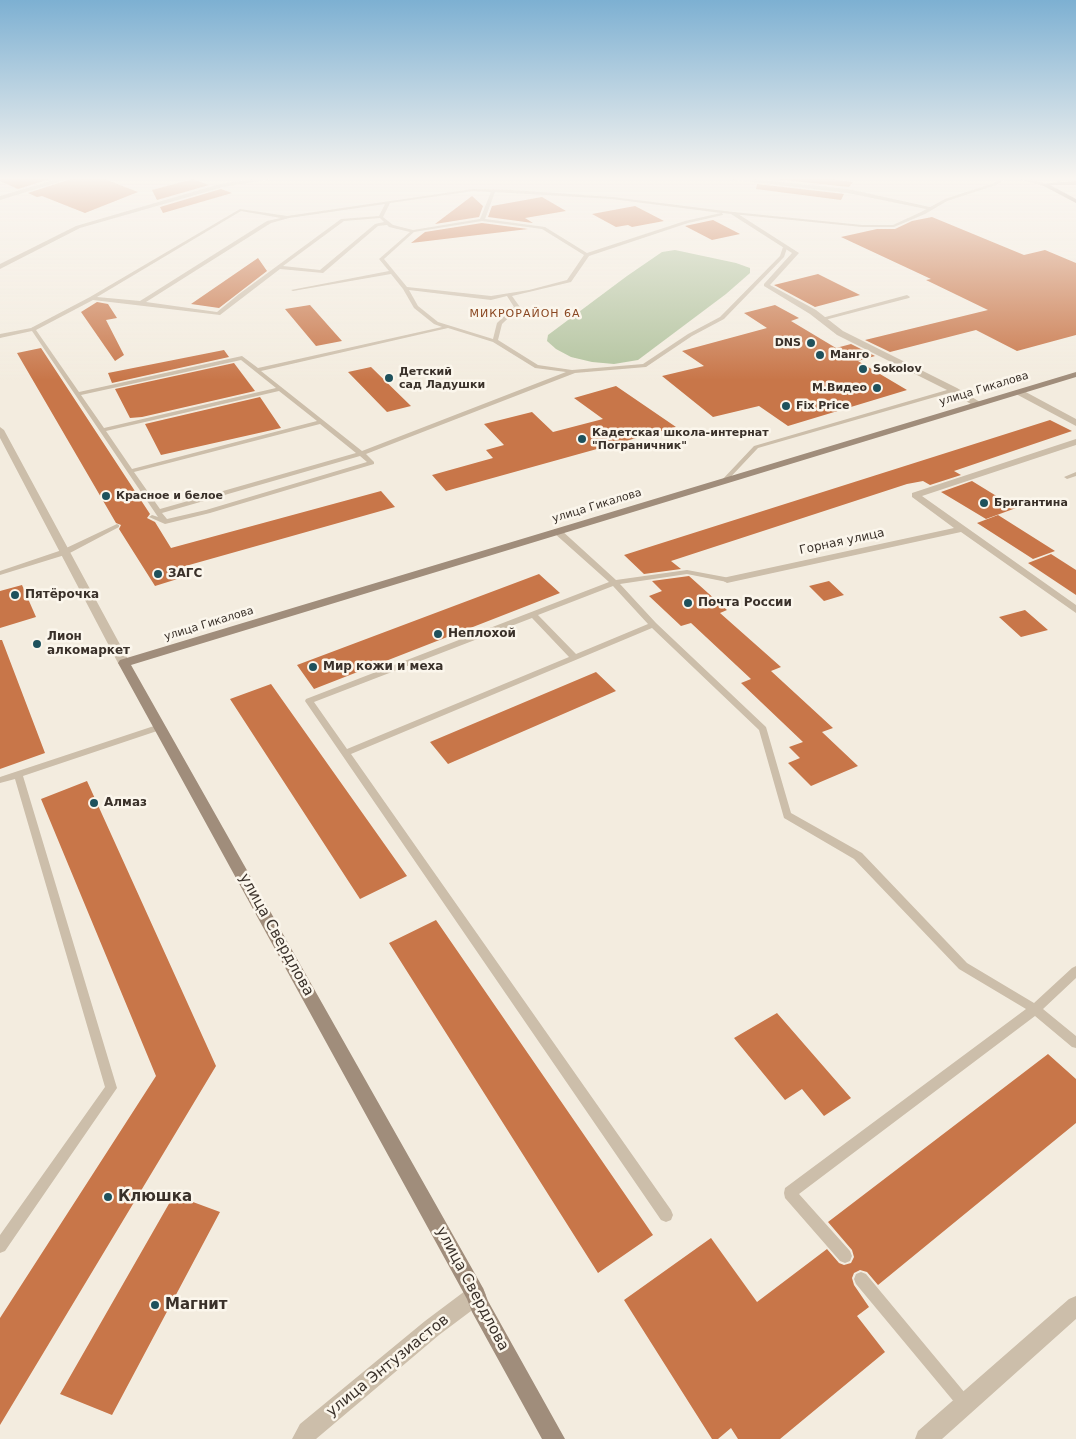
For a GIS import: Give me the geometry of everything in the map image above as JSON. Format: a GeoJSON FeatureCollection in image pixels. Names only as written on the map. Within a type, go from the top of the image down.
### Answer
{"type":"FeatureCollection","features":[{"type":"Feature","properties":{"kind":"main road","name":"улица Гикалова"},"geometry":{"type":"LineString","coordinates":[[124,663],[1076,374]]}},
{"type":"Feature","properties":{"kind":"main road","name":"улица Свердлова"},"geometry":{"type":"LineString","coordinates":[[124,663],[476,1295],[479,1305],[554,1439]]}},
{"type":"Feature","properties":{"kind":"street"},"geometry":{"type":"LineString","coordinates":[[0,267],[43,245]]}},
{"type":"Feature","properties":{"kind":"street"},"geometry":{"type":"LineString","coordinates":[[780,245],[796,253],[766,285],[840,333],[954,390],[977,404]]}},
{"type":"Feature","properties":{"kind":"street"},"geometry":{"type":"LineString","coordinates":[[1019,392],[1076,423]]}},
{"type":"Feature","properties":{"kind":"street","name":"улица Свердлова"},"geometry":{"type":"LineString","coordinates":[[0,430],[124,663]]}},
{"type":"Feature","properties":{"kind":"street"},"geometry":{"type":"LineString","coordinates":[[1076,442],[915,495],[1076,610]]}},
{"type":"Feature","properties":{"kind":"street","name":"Горная улица"},"geometry":{"type":"LineString","coordinates":[[727,580],[962,529]]}},
{"type":"Feature","properties":{"kind":"street","name":"улица Энтузиастов"},"geometry":{"type":"LineString","coordinates":[[303,1439],[308,1432],[432,1328],[476,1295]]}},
{"type":"Feature","properties":{"kind":"street"},"geometry":{"type":"LineString","coordinates":[[926,1439],[1076,1306]]}},
{"type":"Feature","properties":{"kind":"lane"},"geometry":{"type":"LineString","coordinates":[[0,336],[33,329],[92,298],[181,245]]}},
{"type":"Feature","properties":{"kind":"lane"},"geometry":{"type":"LineString","coordinates":[[141,303],[232,245]]}},
{"type":"Feature","properties":{"kind":"lane"},"geometry":{"type":"LineString","coordinates":[[92,298],[218,314],[309,245]]}},
{"type":"Feature","properties":{"kind":"lane"},"geometry":{"type":"LineString","coordinates":[[279,267],[321,272],[354,245]]}},
{"type":"Feature","properties":{"kind":"lane"},"geometry":{"type":"LineString","coordinates":[[396,245],[381,259],[405,288],[416,307],[436,323],[495,341],[537,368],[574,372],[644,366],[690,335],[722,318],[782,256],[785,248]]}},
{"type":"Feature","properties":{"kind":"lane"},"geometry":{"type":"LineString","coordinates":[[571,245],[587,255]]}},
{"type":"Feature","properties":{"kind":"lane"},"geometry":{"type":"LineString","coordinates":[[405,288],[491,298],[509,295],[569,281],[587,255],[617,245]]}},
{"type":"Feature","properties":{"kind":"lane"},"geometry":{"type":"LineString","coordinates":[[294,290],[392,272]]}},
{"type":"Feature","properties":{"kind":"lane"},"geometry":{"type":"LineString","coordinates":[[495,341],[500,323],[517,306],[509,295]]}},
{"type":"Feature","properties":{"kind":"lane"},"geometry":{"type":"LineString","coordinates":[[821,319],[907,297]]}},
{"type":"Feature","properties":{"kind":"lane"},"geometry":{"type":"LineString","coordinates":[[257,370],[447,326]]}},
{"type":"Feature","properties":{"kind":"lane"},"geometry":{"type":"LineString","coordinates":[[33,329],[101,430],[130,471],[155,515],[165,522],[208,512],[372,463],[242,358],[77,394]]}},
{"type":"Feature","properties":{"kind":"lane"},"geometry":{"type":"LineString","coordinates":[[155,515],[361,454],[574,372]]}},
{"type":"Feature","properties":{"kind":"lane"},"geometry":{"type":"LineString","coordinates":[[101,430],[280,389]]}},
{"type":"Feature","properties":{"kind":"lane"},"geometry":{"type":"LineString","coordinates":[[723,482],[756,448],[954,390]]}},
{"type":"Feature","properties":{"kind":"lane"},"geometry":{"type":"LineString","coordinates":[[130,471],[321,422]]}},
{"type":"Feature","properties":{"kind":"lane"},"geometry":{"type":"LineString","coordinates":[[1067,477],[1076,474]]}},
{"type":"Feature","properties":{"kind":"lane"},"geometry":{"type":"LineString","coordinates":[[0,573],[65,552],[118,526]]}},
{"type":"Feature","properties":{"kind":"lane"},"geometry":{"type":"LineString","coordinates":[[557,531],[614,583],[653,625],[763,729],[787,815],[858,856],[963,966],[1035,1009],[1076,1043]]}},
{"type":"Feature","properties":{"kind":"lane"},"geometry":{"type":"LineString","coordinates":[[666,1215],[309,701],[614,583],[687,572],[727,580]]}},
{"type":"Feature","properties":{"kind":"lane"},"geometry":{"type":"LineString","coordinates":[[533,614],[574,658]]}},
{"type":"Feature","properties":{"kind":"lane"},"geometry":{"type":"LineString","coordinates":[[345,754],[653,625]]}},
{"type":"Feature","properties":{"kind":"lane"},"geometry":{"type":"LineString","coordinates":[[0,780],[160,727]]}},
{"type":"Feature","properties":{"kind":"lane"},"geometry":{"type":"LineString","coordinates":[[0,1246],[111,1088],[18,774]]}},
{"type":"Feature","properties":{"kind":"lane"},"geometry":{"type":"LineString","coordinates":[[845,1256],[790,1193],[1035,1009],[1076,971]]}},
{"type":"Feature","properties":{"kind":"lane"},"geometry":{"type":"LineString","coordinates":[[861,1279],[965,1404]]}},
{"type":"Feature","properties":{"kind":"green space"},"geometry":{"type":"Polygon","coordinates":[[[675,250],[736,263],[750,268],[750,273],[726,294],[638,360],[614,364],[592,362],[571,357],[556,349],[547,341],[548,335],[627,276],[662,252],[675,250]]]}},
{"type":"Feature","properties":{"kind":"building"},"geometry":{"type":"Polygon","coordinates":[[[858,245],[1000,245],[1024,255],[1045,250],[1076,263],[1076,335],[1017,351],[976,330],[890,352],[865,340],[988,310],[926,280],[931,279],[858,245]]]}},
{"type":"Feature","properties":{"kind":"building"},"geometry":{"type":"Polygon","coordinates":[[[258,258],[267,271],[219,308],[191,304],[258,258]]]}},
{"type":"Feature","properties":{"kind":"building"},"geometry":{"type":"Polygon","coordinates":[[[818,274],[860,295],[815,307],[774,285],[818,274]]]}},
{"type":"Feature","properties":{"kind":"building"},"geometry":{"type":"Polygon","coordinates":[[[97,302],[108,304],[117,318],[106,320],[124,355],[115,361],[81,312],[97,302]]]}},
{"type":"Feature","properties":{"kind":"building"},"geometry":{"type":"Polygon","coordinates":[[[310,305],[342,341],[316,346],[285,309],[310,305]]]}},
{"type":"Feature","properties":{"kind":"building"},"geometry":{"type":"Polygon","coordinates":[[[775,305],[799,318],[791,321],[836,348],[851,344],[875,356],[858,361],[907,390],[788,426],[759,406],[713,417],[662,376],[704,366],[682,351],[767,328],[744,313],[775,305]]]}},
{"type":"Feature","properties":{"kind":"building"},"geometry":{"type":"Polygon","coordinates":[[[41,348],[150,514],[147,518],[155,522],[171,548],[381,491],[395,507],[182,567],[187,576],[155,586],[119,529],[121,525],[116,523],[17,353],[41,348]]]}},
{"type":"Feature","properties":{"kind":"building"},"geometry":{"type":"Polygon","coordinates":[[[224,350],[229,357],[112,383],[108,373],[224,350]]]}},
{"type":"Feature","properties":{"kind":"building"},"geometry":{"type":"Polygon","coordinates":[[[234,363],[255,391],[142,417],[130,418],[115,389],[234,363]]]}},
{"type":"Feature","properties":{"kind":"building"},"geometry":{"type":"Polygon","coordinates":[[[371,367],[411,406],[387,412],[348,372],[371,367]]]}},
{"type":"Feature","properties":{"kind":"building","name":"Кадетская школа-интернат \"Пограничник\""},"geometry":{"type":"Polygon","coordinates":[[[616,386],[676,427],[446,491],[432,475],[493,458],[486,450],[504,445],[484,424],[532,412],[553,432],[603,419],[574,398],[616,386]]]}},
{"type":"Feature","properties":{"kind":"building"},"geometry":{"type":"Polygon","coordinates":[[[260,397],[281,428],[161,455],[145,424],[260,397]]]}},
{"type":"Feature","properties":{"kind":"building"},"geometry":{"type":"Polygon","coordinates":[[[1050,420],[1072,431],[954,471],[961,475],[930,485],[923,481],[907,484],[671,561],[681,569],[644,574],[624,555],[1050,420]]]}},
{"type":"Feature","properties":{"kind":"building","name":"Бригантина"},"geometry":{"type":"Polygon","coordinates":[[[972,481],[1016,508],[986,519],[941,492],[972,481]]]}},
{"type":"Feature","properties":{"kind":"building"},"geometry":{"type":"Polygon","coordinates":[[[998,515],[1055,551],[1033,559],[977,523],[998,515]]]}},
{"type":"Feature","properties":{"kind":"building"},"geometry":{"type":"Polygon","coordinates":[[[1051,554],[1076,570],[1076,595],[1028,563],[1051,554]]]}},
{"type":"Feature","properties":{"kind":"building"},"geometry":{"type":"Polygon","coordinates":[[[539,574],[560,593],[314,689],[297,665],[539,574]]]}},
{"type":"Feature","properties":{"kind":"building"},"geometry":{"type":"Polygon","coordinates":[[[689,576],[727,610],[720,613],[781,667],[771,671],[833,728],[822,732],[858,766],[811,786],[788,763],[800,758],[789,747],[803,742],[741,683],[751,679],[691,623],[681,626],[649,596],[662,591],[652,581],[689,576]]]}},
{"type":"Feature","properties":{"kind":"building"},"geometry":{"type":"Polygon","coordinates":[[[829,581],[844,595],[824,601],[809,586],[829,581]]]}},
{"type":"Feature","properties":{"kind":"building"},"geometry":{"type":"Polygon","coordinates":[[[22,585],[36,617],[0,628],[0,591],[22,585]]]}},
{"type":"Feature","properties":{"kind":"building"},"geometry":{"type":"Polygon","coordinates":[[[1025,610],[1048,630],[1021,637],[999,617],[1025,610]]]}},
{"type":"Feature","properties":{"kind":"building"},"geometry":{"type":"Polygon","coordinates":[[[0,640],[2,640],[45,753],[0,769],[0,640]]]}},
{"type":"Feature","properties":{"kind":"building"},"geometry":{"type":"Polygon","coordinates":[[[596,672],[616,691],[448,764],[430,742],[596,672]]]}},
{"type":"Feature","properties":{"kind":"building"},"geometry":{"type":"Polygon","coordinates":[[[271,684],[407,876],[360,899],[230,699],[271,684]]]}},
{"type":"Feature","properties":{"kind":"building","name":"Клюшка"},"geometry":{"type":"Polygon","coordinates":[[[87,781],[216,1066],[0,1425],[0,1318],[156,1076],[41,799],[87,781]]]}},
{"type":"Feature","properties":{"kind":"building"},"geometry":{"type":"Polygon","coordinates":[[[436,920],[653,1235],[598,1273],[389,943],[436,920]]]}},
{"type":"Feature","properties":{"kind":"building"},"geometry":{"type":"Polygon","coordinates":[[[777,1013],[851,1098],[824,1116],[802,1089],[785,1100],[734,1038],[777,1013]]]}},
{"type":"Feature","properties":{"kind":"building"},"geometry":{"type":"Polygon","coordinates":[[[1048,1054],[1076,1079],[1076,1123],[878,1285],[867,1272],[860,1270],[854,1273],[852,1278],[854,1285],[869,1307],[857,1316],[885,1352],[780,1439],[738,1439],[731,1428],[718,1439],[712,1439],[624,1300],[711,1238],[757,1302],[827,1249],[839,1263],[844,1265],[851,1263],[854,1257],[852,1250],[828,1222],[1048,1054]]]}},
{"type":"Feature","properties":{"kind":"building"},"geometry":{"type":"Polygon","coordinates":[[[174,1195],[220,1212],[112,1415],[60,1394],[174,1195]]]}},
{"type":"Feature","properties":{"kind":"place","name":"DNS"},"geometry":{"type":"Point","coordinates":[811,343]}},
{"type":"Feature","properties":{"kind":"place","name":"Манго"},"geometry":{"type":"Point","coordinates":[820,355]}},
{"type":"Feature","properties":{"kind":"place","name":"Sokolov"},"geometry":{"type":"Point","coordinates":[863,369]}},
{"type":"Feature","properties":{"kind":"place","name":"Детский сад Ладушки"},"geometry":{"type":"Point","coordinates":[389,378]}},
{"type":"Feature","properties":{"kind":"place","name":"М.Видео"},"geometry":{"type":"Point","coordinates":[877,388]}},
{"type":"Feature","properties":{"kind":"place","name":"Fix Price"},"geometry":{"type":"Point","coordinates":[786,406]}},
{"type":"Feature","properties":{"kind":"place","name":"Кадетская школа-интернат \"Пограничник\""},"geometry":{"type":"Point","coordinates":[582,439]}},
{"type":"Feature","properties":{"kind":"place","name":"Красное и белое"},"geometry":{"type":"Point","coordinates":[106,496]}},
{"type":"Feature","properties":{"kind":"place","name":"Бригантина"},"geometry":{"type":"Point","coordinates":[984,503]}},
{"type":"Feature","properties":{"kind":"place","name":"ЗАГС"},"geometry":{"type":"Point","coordinates":[158,574]}},
{"type":"Feature","properties":{"kind":"place","name":"Пятёрочка"},"geometry":{"type":"Point","coordinates":[15,595]}},
{"type":"Feature","properties":{"kind":"place","name":"Почта России"},"geometry":{"type":"Point","coordinates":[688,603]}},
{"type":"Feature","properties":{"kind":"place","name":"Неплохой"},"geometry":{"type":"Point","coordinates":[438,634]}},
{"type":"Feature","properties":{"kind":"place","name":"Лион алкомаркет"},"geometry":{"type":"Point","coordinates":[37,644]}},
{"type":"Feature","properties":{"kind":"place","name":"Мир кожи и меха"},"geometry":{"type":"Point","coordinates":[313,667]}},
{"type":"Feature","properties":{"kind":"place","name":"Алмаз"},"geometry":{"type":"Point","coordinates":[94,803]}},
{"type":"Feature","properties":{"kind":"place","name":"Клюшка"},"geometry":{"type":"Point","coordinates":[108,1197]}},
{"type":"Feature","properties":{"kind":"place","name":"Магнит"},"geometry":{"type":"Point","coordinates":[155,1305]}},
{"type":"Feature","properties":{"kind":"district","name":"МИКРОРАЙОН 6А"},"geometry":{"type":"Point","coordinates":[525,314]}}]}
